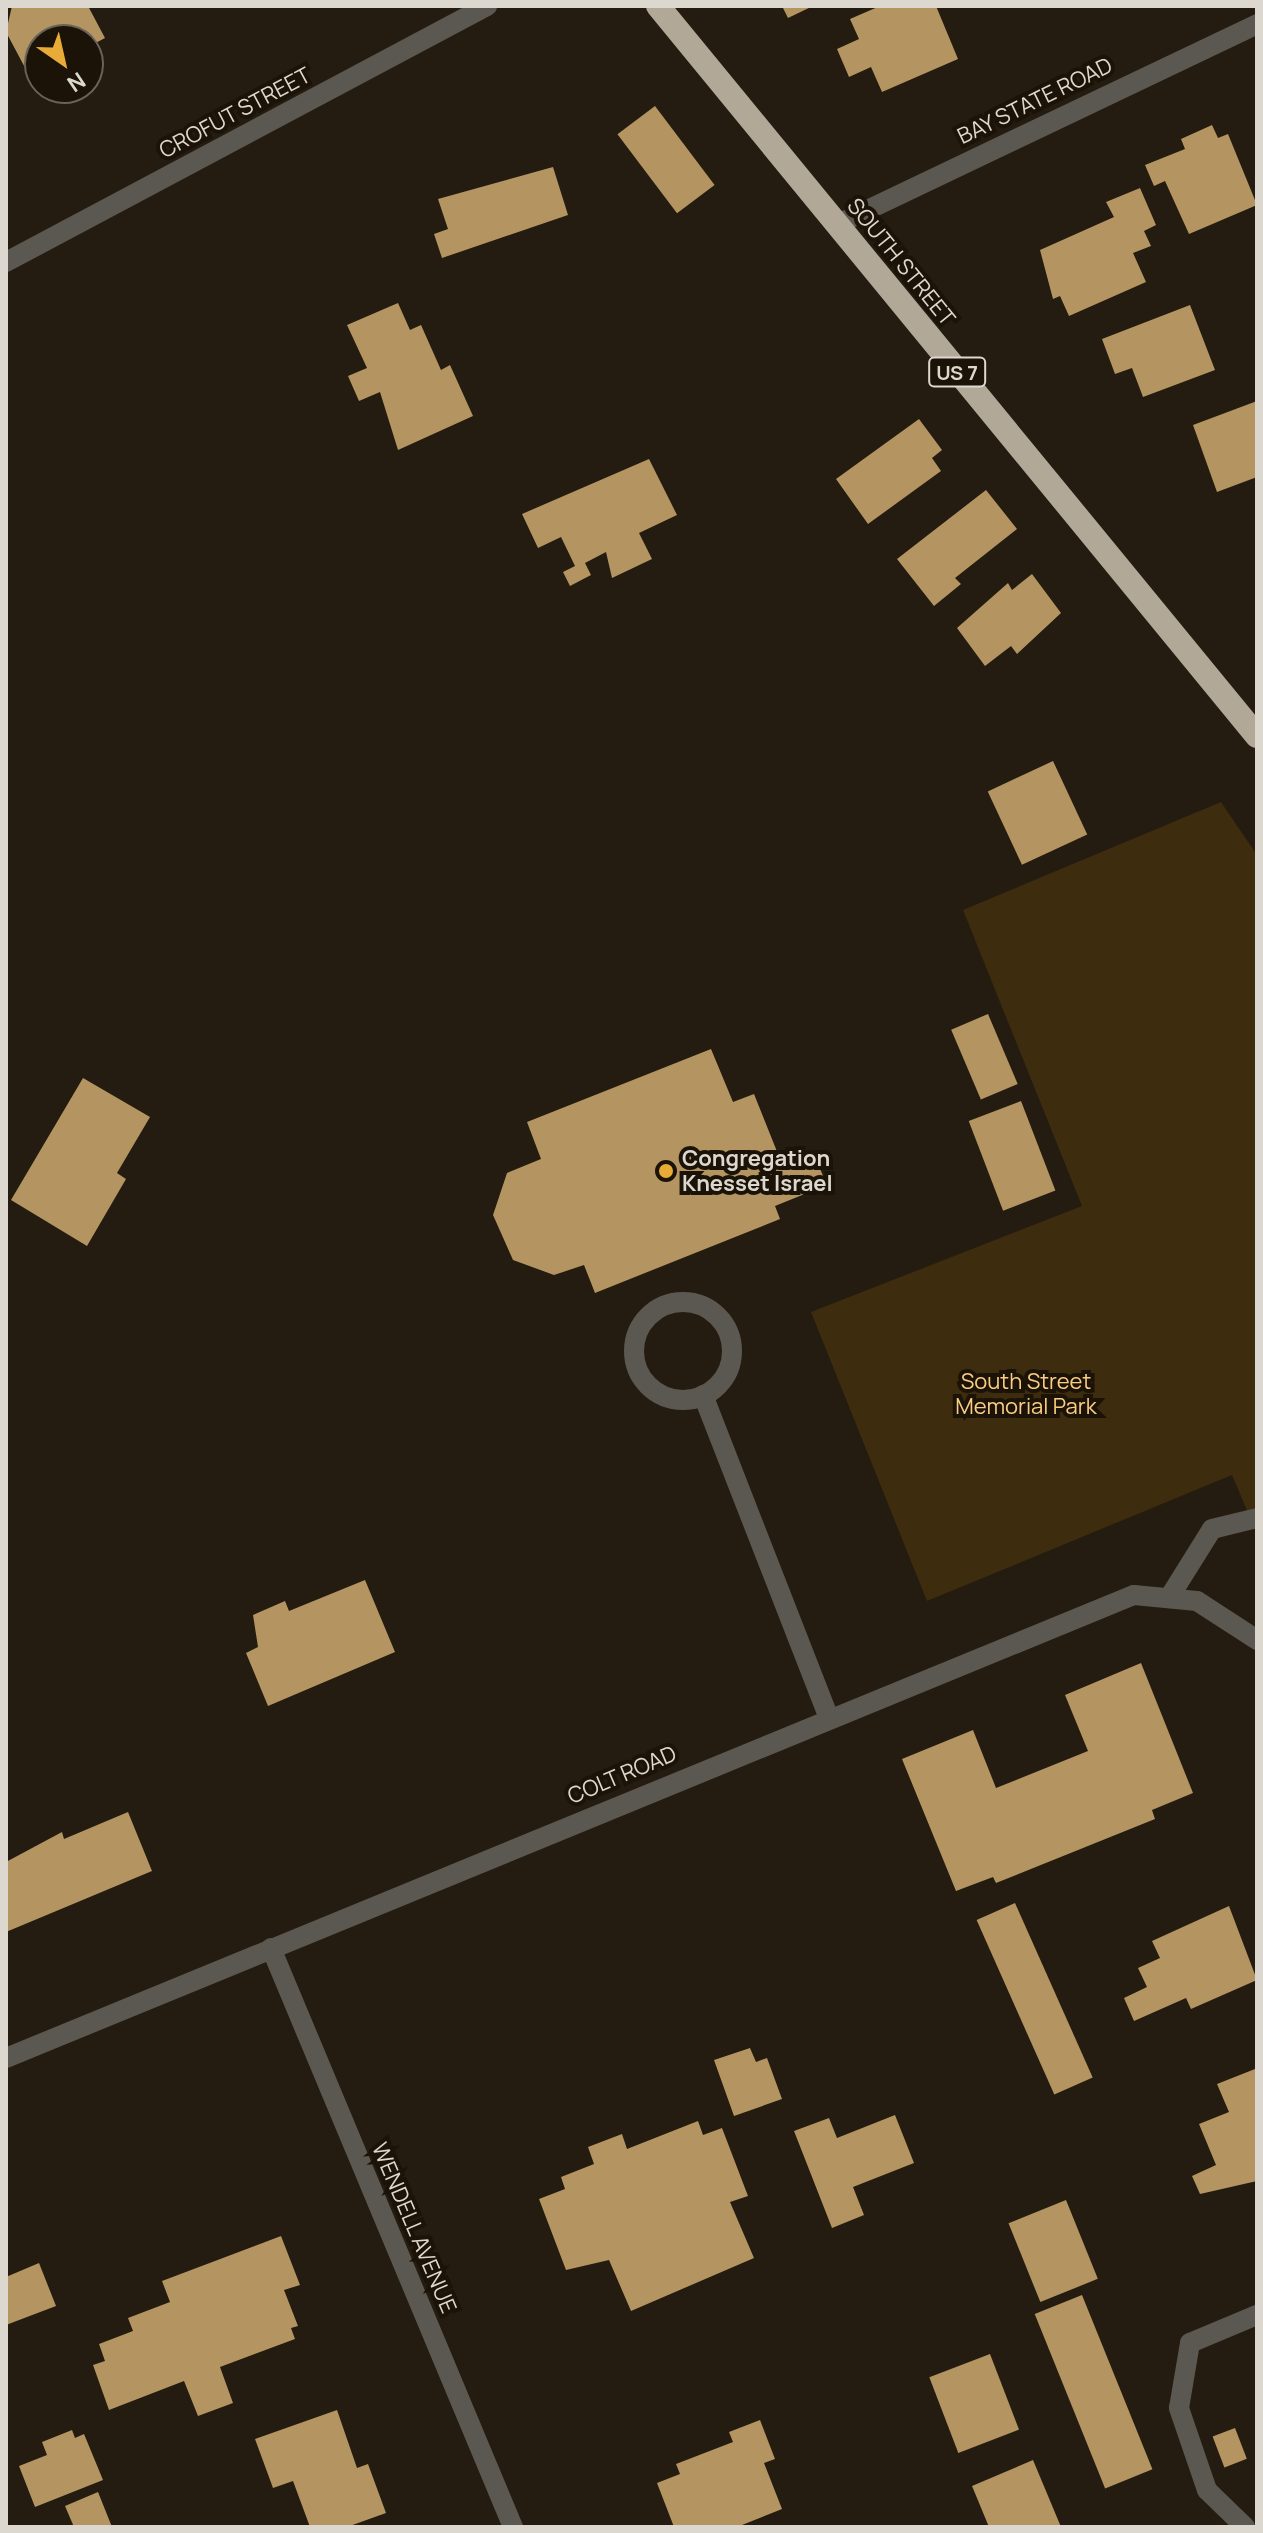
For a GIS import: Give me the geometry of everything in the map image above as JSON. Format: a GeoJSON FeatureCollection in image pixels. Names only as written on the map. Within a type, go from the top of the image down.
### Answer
{"type":"FeatureCollection","features":[{"type":"Feature","properties":{"kind":"highway","name":"SOUTH STREET"},"geometry":{"type":"LineString","coordinates":[[658,6],[1257,736]]}},
{"type":"Feature","properties":{"kind":"street","name":"CROFUT STREET"},"geometry":{"type":"LineString","coordinates":[[6,262],[487,6]]}},
{"type":"Feature","properties":{"kind":"street","name":"BAY STATE ROAD"},"geometry":{"type":"LineString","coordinates":[[836,225],[1257,24]]}},
{"type":"Feature","properties":{"kind":"street"},"geometry":{"type":"LineString","coordinates":[[697,1304],[728,1331],[727,1372],[703,1395],[670,1398],[639,1370],[636,1337],[663,1306],[697,1304]]}},
{"type":"Feature","properties":{"kind":"street"},"geometry":{"type":"LineString","coordinates":[[703,1395],[828,1715]]}},
{"type":"Feature","properties":{"kind":"street"},"geometry":{"type":"LineString","coordinates":[[1172,1593],[1212,1529],[1257,1518]]}},
{"type":"Feature","properties":{"kind":"street","name":"COLT ROAD"},"geometry":{"type":"LineString","coordinates":[[6,2058],[828,1715],[1076,1615],[1134,1595],[1172,1593],[1214,1610],[1257,1640]]}},
{"type":"Feature","properties":{"kind":"street","name":"WENDELL AVENUE"},"geometry":{"type":"LineString","coordinates":[[271,1948],[513,2527]]}},
{"type":"Feature","properties":{"kind":"street"},"geometry":{"type":"LineString","coordinates":[[1245,2527],[1207,2490],[1179,2408],[1190,2343],[1257,2315]]}},
{"type":"Feature","properties":{"kind":"green space","name":"South Street Memorial Park"},"geometry":{"type":"Polygon","coordinates":[[[1221,802],[1257,855],[1257,1534],[1232,1475],[927,1601],[811,1312],[1082,1206],[963,910],[1221,802]]]}},
{"type":"Feature","properties":{"kind":"building"},"geometry":{"type":"Polygon","coordinates":[[[12,6],[88,6],[98,24],[24,24],[24,66],[6,32],[12,6]]]}},
{"type":"Feature","properties":{"kind":"building"},"geometry":{"type":"Polygon","coordinates":[[[782,6],[813,6],[788,18],[782,6]]]}},
{"type":"Feature","properties":{"kind":"building"},"geometry":{"type":"Polygon","coordinates":[[[880,6],[936,6],[958,59],[882,92],[871,67],[849,77],[837,49],[859,39],[850,19],[880,6]]]}},
{"type":"Feature","properties":{"kind":"building"},"geometry":{"type":"Polygon","coordinates":[[[655,106],[715,185],[677,213],[617,134],[655,106]]]}},
{"type":"Feature","properties":{"kind":"building"},"geometry":{"type":"Polygon","coordinates":[[[1212,125],[1218,138],[1228,134],[1257,205],[1189,234],[1165,181],[1154,186],[1145,165],[1185,149],[1181,139],[1212,125]]]}},
{"type":"Feature","properties":{"kind":"building"},"geometry":{"type":"Polygon","coordinates":[[[553,167],[568,215],[442,258],[434,234],[448,229],[438,199],[553,167]]]}},
{"type":"Feature","properties":{"kind":"building"},"geometry":{"type":"Polygon","coordinates":[[[1140,188],[1156,225],[1144,231],[1151,246],[1133,253],[1146,282],[1069,316],[1060,296],[1053,299],[1040,250],[1114,217],[1106,202],[1140,188]]]}},
{"type":"Feature","properties":{"kind":"building"},"geometry":{"type":"Polygon","coordinates":[[[398,303],[410,330],[421,325],[441,370],[450,365],[473,416],[398,450],[380,392],[359,401],[348,376],[367,368],[347,325],[398,303]]]}},
{"type":"Feature","properties":{"kind":"building"},"geometry":{"type":"Polygon","coordinates":[[[1190,305],[1215,370],[1143,397],[1132,368],[1115,374],[1102,339],[1190,305]]]}},
{"type":"Feature","properties":{"kind":"building"},"geometry":{"type":"Polygon","coordinates":[[[1257,401],[1257,477],[1217,492],[1193,425],[1257,401]]]}},
{"type":"Feature","properties":{"kind":"building"},"geometry":{"type":"Polygon","coordinates":[[[919,419],[942,450],[932,458],[941,471],[868,524],[836,479],[919,419]]]}},
{"type":"Feature","properties":{"kind":"building"},"geometry":{"type":"Polygon","coordinates":[[[649,459],[677,515],[639,533],[652,559],[612,578],[606,552],[585,563],[591,575],[570,586],[563,572],[575,566],[561,537],[538,548],[522,514],[649,459]]]}},
{"type":"Feature","properties":{"kind":"building"},"geometry":{"type":"Polygon","coordinates":[[[986,490],[1017,529],[955,578],[961,584],[934,606],[897,559],[986,490]]]}},
{"type":"Feature","properties":{"kind":"building"},"geometry":{"type":"Polygon","coordinates":[[[1032,574],[1061,613],[1017,654],[1011,646],[985,666],[957,628],[1008,583],[1012,590],[1032,574]]]}},
{"type":"Feature","properties":{"kind":"building"},"geometry":{"type":"Polygon","coordinates":[[[1053,761],[1087,834],[1022,865],[988,791],[1053,761]]]}},
{"type":"Feature","properties":{"kind":"building"},"geometry":{"type":"Polygon","coordinates":[[[988,1014],[1018,1084],[981,1100],[951,1030],[988,1014]]]}},
{"type":"Feature","properties":{"kind":"building","name":"Congregation Knesset Israel"},"geometry":{"type":"Polygon","coordinates":[[[711,1049],[733,1102],[754,1094],[784,1169],[815,1157],[827,1185],[775,1206],[780,1219],[595,1293],[584,1265],[554,1275],[513,1260],[493,1215],[507,1173],[541,1159],[527,1122],[711,1049]]]}},
{"type":"Feature","properties":{"kind":"building"},"geometry":{"type":"Polygon","coordinates":[[[83,1078],[150,1117],[117,1173],[126,1179],[87,1246],[11,1200],[83,1078]]]}},
{"type":"Feature","properties":{"kind":"building"},"geometry":{"type":"Polygon","coordinates":[[[1021,1101],[1055,1191],[1003,1211],[969,1121],[1021,1101]]]}},
{"type":"Feature","properties":{"kind":"building"},"geometry":{"type":"Polygon","coordinates":[[[365,1580],[395,1652],[268,1706],[246,1653],[258,1647],[253,1615],[285,1601],[289,1611],[365,1580]]]}},
{"type":"Feature","properties":{"kind":"building"},"geometry":{"type":"Polygon","coordinates":[[[1141,1663],[1193,1793],[1152,1810],[1155,1819],[996,1883],[993,1877],[956,1891],[902,1759],[973,1730],[996,1788],[1088,1751],[1065,1695],[1141,1663]]]}},
{"type":"Feature","properties":{"kind":"building"},"geometry":{"type":"Polygon","coordinates":[[[128,1812],[152,1871],[6,1932],[6,1862],[62,1832],[64,1839],[128,1812]]]}},
{"type":"Feature","properties":{"kind":"building"},"geometry":{"type":"Polygon","coordinates":[[[1015,1903],[1093,2077],[1054,2095],[977,1920],[1015,1903]]]}},
{"type":"Feature","properties":{"kind":"building"},"geometry":{"type":"Polygon","coordinates":[[[1229,1906],[1257,1980],[1191,2009],[1186,1998],[1134,2021],[1124,1998],[1147,1987],[1138,1968],[1160,1958],[1152,1941],[1229,1906]]]}},
{"type":"Feature","properties":{"kind":"building"},"geometry":{"type":"Polygon","coordinates":[[[750,2048],[756,2062],[767,2058],[782,2099],[734,2116],[714,2060],[750,2048]]]}},
{"type":"Feature","properties":{"kind":"building"},"geometry":{"type":"Polygon","coordinates":[[[1255,2069],[1257,2181],[1200,2194],[1192,2176],[1216,2165],[1199,2124],[1229,2112],[1217,2084],[1255,2069]]]}},
{"type":"Feature","properties":{"kind":"building"},"geometry":{"type":"Polygon","coordinates":[[[895,2115],[914,2163],[853,2187],[864,2215],[832,2228],[794,2131],[829,2118],[837,2138],[895,2115]]]}},
{"type":"Feature","properties":{"kind":"building"},"geometry":{"type":"Polygon","coordinates":[[[698,2121],[703,2135],[722,2128],[748,2196],[730,2202],[754,2258],[631,2311],[609,2260],[566,2270],[539,2199],[565,2189],[561,2177],[594,2164],[588,2147],[622,2134],[627,2149],[698,2121]]]}},
{"type":"Feature","properties":{"kind":"building"},"geometry":{"type":"Polygon","coordinates":[[[1066,2200],[1098,2279],[1040,2302],[1009,2223],[1066,2200]]]}},
{"type":"Feature","properties":{"kind":"building"},"geometry":{"type":"Polygon","coordinates":[[[281,2236],[300,2285],[284,2290],[298,2326],[291,2328],[295,2339],[220,2367],[233,2403],[198,2416],[184,2381],[109,2410],[93,2365],[105,2361],[99,2344],[133,2331],[128,2318],[170,2302],[162,2281],[281,2236]]]}},
{"type":"Feature","properties":{"kind":"building"},"geometry":{"type":"Polygon","coordinates":[[[39,2263],[56,2306],[6,2325],[6,2277],[39,2263]]]}},
{"type":"Feature","properties":{"kind":"building"},"geometry":{"type":"Polygon","coordinates":[[[1082,2295],[1152,2469],[1105,2488],[1035,2314],[1082,2295]]]}},
{"type":"Feature","properties":{"kind":"building"},"geometry":{"type":"Polygon","coordinates":[[[990,2354],[1019,2430],[958,2453],[929,2377],[990,2354]]]}},
{"type":"Feature","properties":{"kind":"building"},"geometry":{"type":"Polygon","coordinates":[[[337,2410],[357,2468],[368,2464],[386,2513],[347,2527],[310,2527],[293,2481],[273,2488],[255,2439],[337,2410]]]}},
{"type":"Feature","properties":{"kind":"building"},"geometry":{"type":"Polygon","coordinates":[[[760,2420],[775,2459],[764,2463],[782,2509],[737,2527],[674,2527],[657,2483],[680,2474],[676,2464],[733,2442],[729,2432],[760,2420]]]}},
{"type":"Feature","properties":{"kind":"building"},"geometry":{"type":"Polygon","coordinates":[[[1235,2428],[1247,2459],[1224,2467],[1213,2437],[1235,2428]]]}},
{"type":"Feature","properties":{"kind":"building"},"geometry":{"type":"Polygon","coordinates":[[[72,2430],[75,2438],[84,2434],[103,2480],[35,2507],[19,2466],[47,2455],[42,2442],[72,2430]]]}},
{"type":"Feature","properties":{"kind":"building"},"geometry":{"type":"Polygon","coordinates":[[[1033,2460],[1061,2527],[989,2527],[972,2486],[1033,2460]]]}},
{"type":"Feature","properties":{"kind":"building"},"geometry":{"type":"Polygon","coordinates":[[[98,2492],[112,2527],[74,2527],[65,2506],[98,2492]]]}},
{"type":"Feature","properties":{"kind":"place","name":"Congregation Knesset Israel"},"geometry":{"type":"Point","coordinates":[666,1171]}}]}
